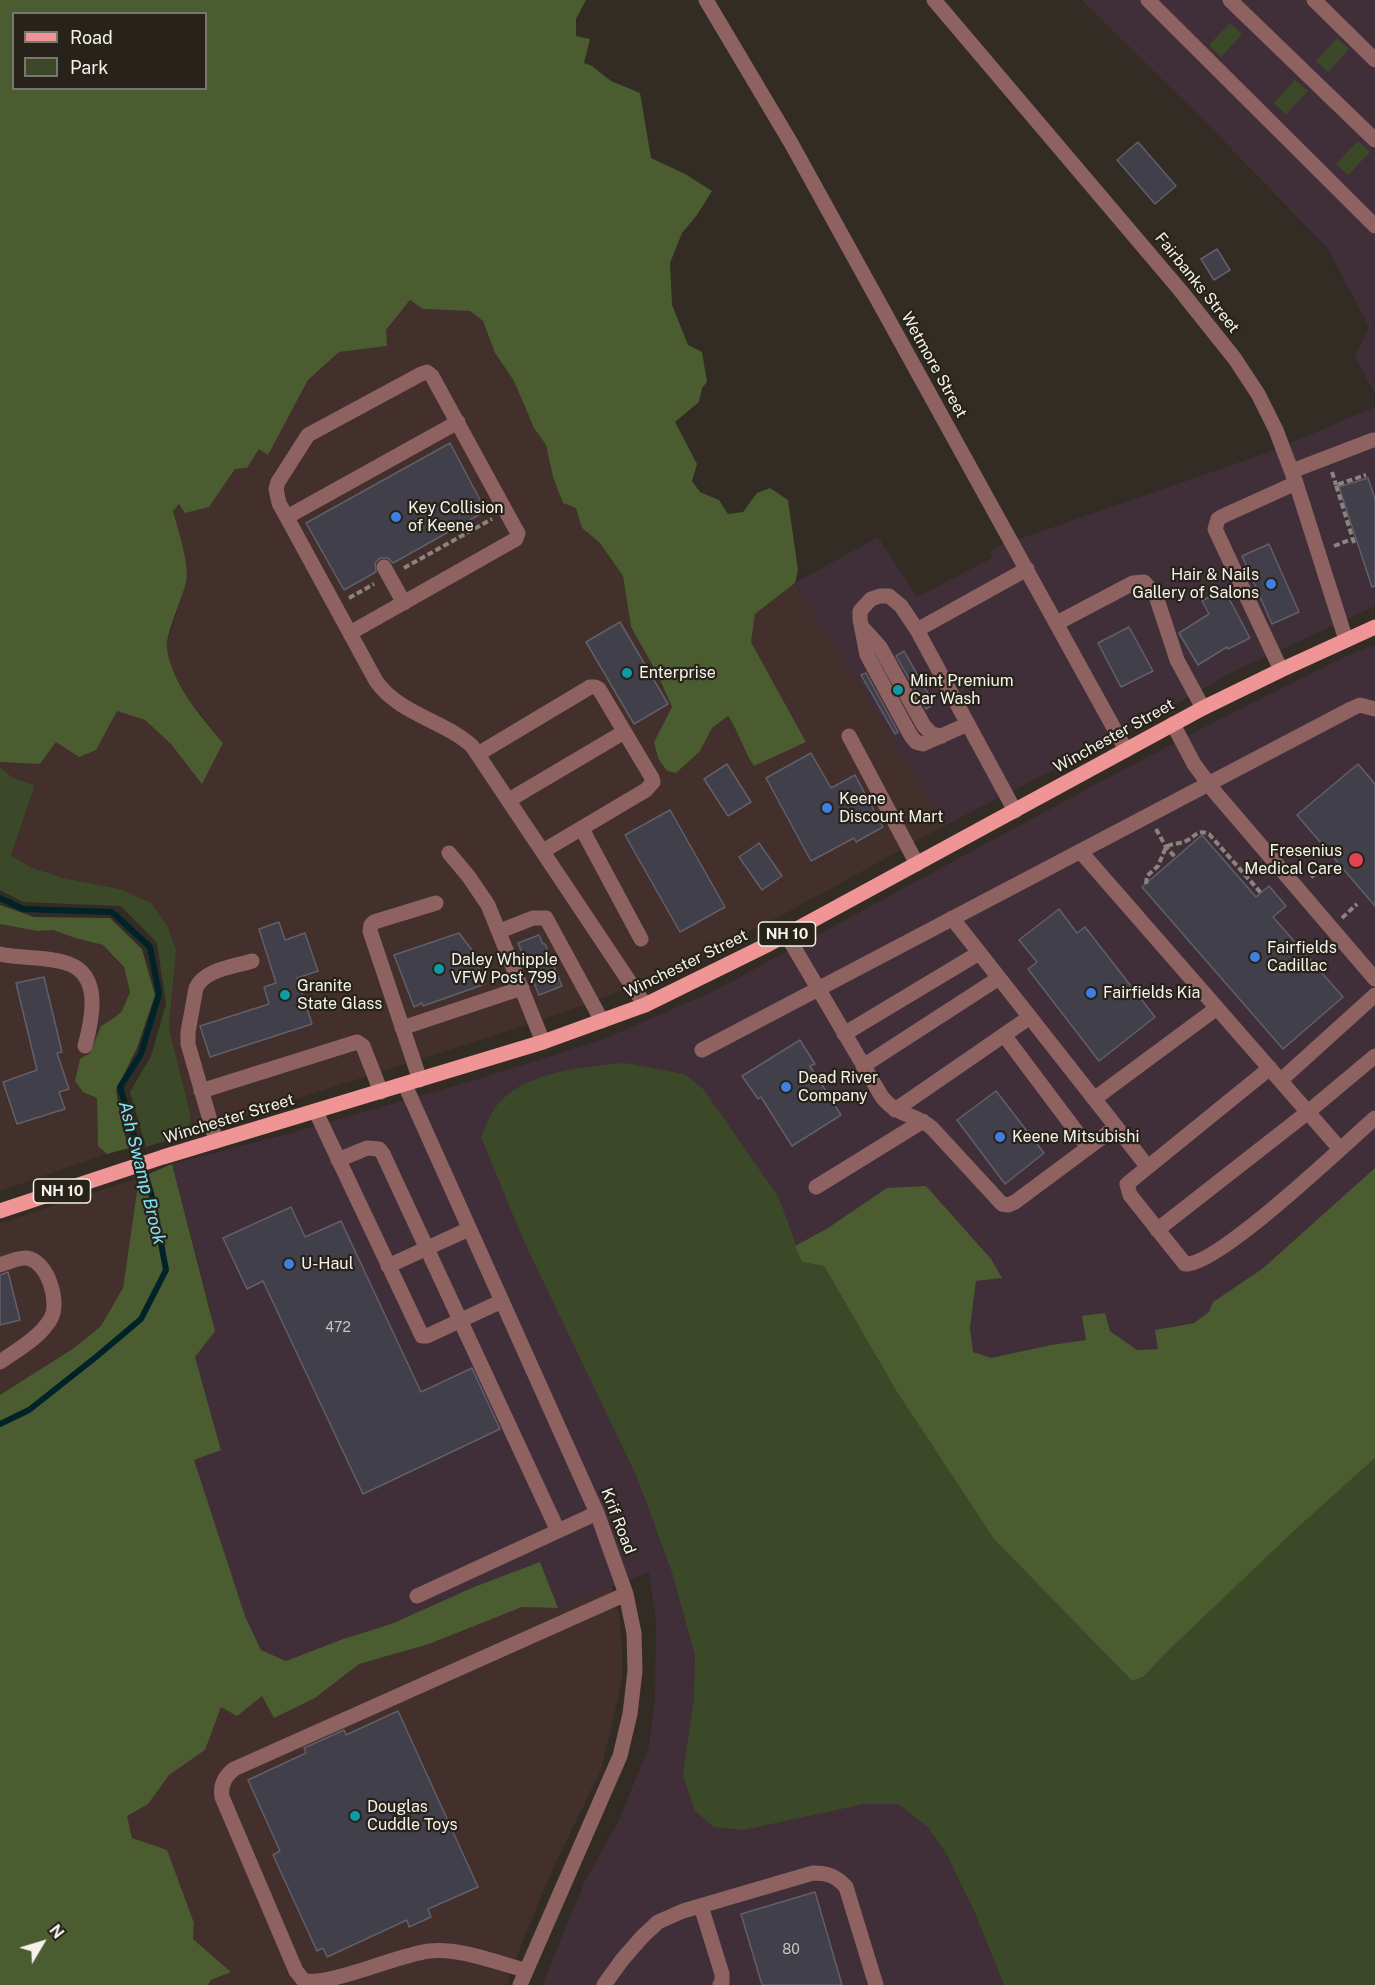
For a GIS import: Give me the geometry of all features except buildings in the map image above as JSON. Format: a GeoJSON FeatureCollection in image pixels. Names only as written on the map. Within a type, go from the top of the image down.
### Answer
{"type":"FeatureCollection","features":[{"type":"Feature","properties":{"kind":"main road","name":"Winchester Street"},"geometry":{"type":"LineString","coordinates":[[0,1211],[164,1157],[543,1042],[645,1005],[786,934],[1203,708],[1375,627]]}},
{"type":"Feature","properties":{"kind":"street","name":"Wetmore Street"},"geometry":{"type":"LineString","coordinates":[[706,0],[791,143],[1126,750]]}},
{"type":"Feature","properties":{"kind":"street","name":"Fairbanks Street"},"geometry":{"type":"LineString","coordinates":[[934,0],[1180,290],[1235,359],[1258,394],[1276,430],[1294,477],[1346,640]]}},
{"type":"Feature","properties":{"kind":"street"},"geometry":{"type":"LineString","coordinates":[[1148,0],[1375,226]]}},
{"type":"Feature","properties":{"kind":"street"},"geometry":{"type":"LineString","coordinates":[[1230,0],[1375,140]]}},
{"type":"Feature","properties":{"kind":"street"},"geometry":{"type":"LineString","coordinates":[[1314,0],[1375,60]]}},
{"type":"Feature","properties":{"kind":"street"},"geometry":{"type":"LineString","coordinates":[[350,633],[516,539],[518,533],[458,422],[432,376],[427,372],[315,430],[304,440],[278,482],[277,496],[286,517],[350,633],[383,691],[403,705],[457,733],[478,754],[645,1005]]}},
{"type":"Feature","properties":{"kind":"street"},"geometry":{"type":"LineString","coordinates":[[286,517],[458,422]]}},
{"type":"Feature","properties":{"kind":"street"},"geometry":{"type":"LineString","coordinates":[[1281,670],[1215,529],[1216,524],[1222,516],[1294,477],[1373,441]]}},
{"type":"Feature","properties":{"kind":"street"},"geometry":{"type":"LineString","coordinates":[[917,630],[1027,569]]}},
{"type":"Feature","properties":{"kind":"street"},"geometry":{"type":"LineString","coordinates":[[386,572],[404,603]]}},
{"type":"Feature","properties":{"kind":"street"},"geometry":{"type":"LineString","coordinates":[[1057,623],[1133,583],[1144,582],[1156,596],[1177,660],[1203,708]]}},
{"type":"Feature","properties":{"kind":"street"},"geometry":{"type":"LineString","coordinates":[[968,724],[923,744],[916,742],[867,655],[860,611],[865,604],[880,596],[889,596],[901,606],[917,630],[968,724],[1015,811]]}},
{"type":"Feature","properties":{"kind":"street"},"geometry":{"type":"LineString","coordinates":[[478,754],[591,687],[598,690],[653,782],[646,790],[543,851]]}},
{"type":"Feature","properties":{"kind":"street"},"geometry":{"type":"LineString","coordinates":[[702,1050],[1351,708],[1360,705],[1375,709]]}},
{"type":"Feature","properties":{"kind":"street"},"geometry":{"type":"LineString","coordinates":[[1173,724],[1194,764],[1208,784],[1375,979]]}},
{"type":"Feature","properties":{"kind":"street"},"geometry":{"type":"LineString","coordinates":[[509,800],[624,732]]}},
{"type":"Feature","properties":{"kind":"street"},"geometry":{"type":"LineString","coordinates":[[849,736],[917,864]]}},
{"type":"Feature","properties":{"kind":"street"},"geometry":{"type":"LineString","coordinates":[[582,829],[641,939]]}},
{"type":"Feature","properties":{"kind":"street"},"geometry":{"type":"LineString","coordinates":[[1080,851],[1340,1149]]}},
{"type":"Feature","properties":{"kind":"street"},"geometry":{"type":"LineString","coordinates":[[449,853],[470,877],[488,905],[543,1042]]}},
{"type":"Feature","properties":{"kind":"street"},"geometry":{"type":"LineString","coordinates":[[420,1080],[370,931],[371,925],[378,920],[436,903]]}},
{"type":"Feature","properties":{"kind":"street"},"geometry":{"type":"LineString","coordinates":[[500,931],[533,918],[546,918],[602,1021]]}},
{"type":"Feature","properties":{"kind":"street"},"geometry":{"type":"LineString","coordinates":[[952,918],[1147,1166]]}},
{"type":"Feature","properties":{"kind":"street"},"geometry":{"type":"LineString","coordinates":[[786,934],[882,1097],[895,1110],[923,1121],[1002,1204],[1008,1205],[1015,1202],[1116,1127]]}},
{"type":"Feature","properties":{"kind":"street"},"geometry":{"type":"LineString","coordinates":[[844,1034],[979,953]]}},
{"type":"Feature","properties":{"kind":"street"},"geometry":{"type":"LineString","coordinates":[[0,954],[67,963],[85,975],[92,995],[91,1017],[85,1046]]}},
{"type":"Feature","properties":{"kind":"street"},"geometry":{"type":"LineString","coordinates":[[216,1141],[188,1044],[196,988],[199,982],[210,974],[252,962]]}},
{"type":"Feature","properties":{"kind":"street"},"geometry":{"type":"LineString","coordinates":[[863,1066],[999,978]]}},
{"type":"Feature","properties":{"kind":"street"},"geometry":{"type":"LineString","coordinates":[[402,1028],[522,988]]}},
{"type":"Feature","properties":{"kind":"street"},"geometry":{"type":"LineString","coordinates":[[1375,995],[1275,1074],[1147,1166],[1131,1179],[1127,1184],[1127,1189],[1181,1261],[1190,1264],[1240,1236],[1375,1118]]}},
{"type":"Feature","properties":{"kind":"street"},"geometry":{"type":"LineString","coordinates":[[1094,1099],[1217,1008]]}},
{"type":"Feature","properties":{"kind":"street"},"geometry":{"type":"LineString","coordinates":[[895,1110],[1030,1017]]}},
{"type":"Feature","properties":{"kind":"street"},"geometry":{"type":"LineString","coordinates":[[1004,1035],[1088,1147]]}},
{"type":"Feature","properties":{"kind":"street"},"geometry":{"type":"LineString","coordinates":[[201,1091],[357,1042],[363,1046],[381,1092]]}},
{"type":"Feature","properties":{"kind":"street"},"geometry":{"type":"LineString","coordinates":[[1157,1230],[1308,1112],[1375,1056]]}},
{"type":"Feature","properties":{"kind":"street","name":"Krif Road"},"geometry":{"type":"LineString","coordinates":[[405,1085],[597,1513],[626,1594],[634,1633],[635,1671],[630,1714],[620,1756],[520,1985]]}},
{"type":"Feature","properties":{"kind":"street"},"geometry":{"type":"LineString","coordinates":[[316,1112],[422,1336],[427,1336],[502,1301]]}},
{"type":"Feature","properties":{"kind":"street"},"geometry":{"type":"LineString","coordinates":[[816,1187],[923,1121]]}},
{"type":"Feature","properties":{"kind":"street"},"geometry":{"type":"LineString","coordinates":[[338,1160],[367,1148],[379,1149],[558,1531]]}},
{"type":"Feature","properties":{"kind":"street"},"geometry":{"type":"LineString","coordinates":[[388,1266],[469,1229]]}},
{"type":"Feature","properties":{"kind":"street"},"geometry":{"type":"LineString","coordinates":[[0,1265],[23,1257],[30,1258],[44,1271],[55,1301],[54,1313],[49,1322],[36,1336],[0,1362]]}},
{"type":"Feature","properties":{"kind":"street"},"geometry":{"type":"LineString","coordinates":[[417,1596],[597,1513]]}},
{"type":"Feature","properties":{"kind":"street"},"geometry":{"type":"LineString","coordinates":[[525,1970],[444,1951],[414,1954],[349,1978],[316,1983],[304,1981],[296,1971],[222,1797],[221,1789],[228,1774],[234,1769],[626,1594]]}},
{"type":"Feature","properties":{"kind":"street"},"geometry":{"type":"LineString","coordinates":[[604,1985],[622,1960],[658,1922],[683,1911],[813,1873],[827,1873],[839,1879],[846,1887],[876,1985]]}},
{"type":"Feature","properties":{"kind":"street"},"geometry":{"type":"LineString","coordinates":[[701,1906],[722,1974],[720,1985]]}},
{"type":"Feature","properties":{"kind":"path"},"geometry":{"type":"LineString","coordinates":[[1354,543],[1336,485],[1366,476]]}},
{"type":"Feature","properties":{"kind":"path"},"geometry":{"type":"LineString","coordinates":[[335,605],[386,572],[507,511]]}},
{"type":"Feature","properties":{"kind":"path"},"geometry":{"type":"LineString","coordinates":[[1166,846],[1185,842],[1198,832],[1207,832],[1261,893]]}},
{"type":"Feature","properties":{"kind":"path"},"geometry":{"type":"LineString","coordinates":[[1166,846],[1176,858]]}},
{"type":"Feature","properties":{"kind":"path"},"geometry":{"type":"LineString","coordinates":[[1146,884],[1147,876],[1158,866],[1166,846]]}},
{"type":"Feature","properties":{"kind":"shaded area"},"geometry":{"type":"Polygon","coordinates":[[[1082,0],[1375,0],[1375,394],[1355,357],[1369,327],[1328,249],[1217,134],[1082,0]]]}},
{"type":"Feature","properties":{"kind":"shaded area"},"geometry":{"type":"Polygon","coordinates":[[[410,300],[423,309],[470,311],[483,321],[495,353],[514,381],[534,428],[546,445],[553,477],[577,508],[582,528],[600,543],[623,576],[631,627],[657,673],[672,707],[664,723],[667,771],[676,772],[700,751],[712,728],[728,716],[738,731],[746,754],[806,742],[751,642],[755,614],[795,583],[944,826],[790,911],[659,977],[542,1020],[187,1134],[191,1116],[169,1028],[176,950],[120,889],[63,878],[30,867],[11,855],[35,785],[13,778],[0,767],[0,762],[40,764],[56,741],[117,711],[145,720],[171,744],[223,743],[187,697],[172,670],[166,646],[187,580],[183,547],[173,511],[179,504],[209,507],[235,469],[247,468],[260,449],[268,455],[308,380],[339,352],[387,346],[386,330],[410,300]]]}},
{"type":"Feature","properties":{"kind":"shaded area"},"geometry":{"type":"Polygon","coordinates":[[[1375,407],[1375,606],[1235,671],[1094,749],[944,826],[795,583],[878,537],[917,597],[992,558],[989,552],[1002,545],[1272,451],[1375,407]]]}},
{"type":"Feature","properties":{"kind":"shaded area"},"geometry":{"type":"Polygon","coordinates":[[[1375,645],[1375,1168],[1262,1269],[1213,1302],[1210,1312],[1194,1323],[1167,1327],[1158,1349],[1137,1350],[1110,1331],[1105,1314],[1086,1340],[991,1358],[972,1352],[970,1328],[976,1281],[1002,1277],[925,1186],[828,1228],[795,1246],[824,1266],[897,1392],[994,1539],[1132,1681],[866,1804],[898,1804],[928,1827],[947,1855],[975,1913],[1004,1985],[542,1985],[585,1881],[619,1820],[649,1746],[655,1698],[656,1622],[649,1572],[558,1608],[540,1563],[474,1587],[391,1624],[343,1639],[286,1661],[261,1650],[245,1616],[194,1460],[221,1449],[195,1357],[211,1312],[172,1164],[291,1133],[475,1080],[599,1041],[714,991],[1098,783],[1346,656],[1375,645]]]}},
{"type":"Feature","properties":{"kind":"shaded area"},"geometry":{"type":"Polygon","coordinates":[[[0,924],[37,931],[53,930],[103,945],[124,968],[130,992],[122,1011],[101,1026],[90,1054],[83,1092],[97,1098],[98,1146],[107,1154],[0,1191],[0,924]]]}},
{"type":"Feature","properties":{"kind":"shaded area"},"geometry":{"type":"Polygon","coordinates":[[[139,1178],[123,1288],[101,1326],[74,1348],[0,1395],[0,1223],[139,1178]]]}},
{"type":"Feature","properties":{"kind":"shaded area"},"geometry":{"type":"Polygon","coordinates":[[[611,1586],[619,1613],[622,1681],[601,1770],[549,1877],[510,1973],[508,1985],[208,1985],[211,1980],[231,1972],[193,1939],[194,1923],[132,1838],[127,1816],[148,1803],[169,1775],[204,1750],[221,1707],[263,1696],[274,1718],[315,1698],[359,1664],[429,1644],[522,1607],[558,1608],[611,1586]]]}},
{"type":"Feature","properties":{"kind":"green space"},"geometry":{"type":"Polygon","coordinates":[[[0,0],[586,0],[576,19],[576,36],[590,39],[584,63],[592,66],[611,81],[640,93],[651,158],[685,174],[712,191],[682,233],[670,263],[672,305],[688,345],[702,352],[707,382],[702,388],[699,402],[675,422],[697,464],[692,481],[700,492],[719,500],[728,514],[743,512],[757,493],[770,488],[788,500],[798,570],[795,583],[755,614],[751,642],[806,742],[754,766],[728,716],[712,728],[700,751],[676,773],[667,771],[658,758],[654,742],[672,707],[657,673],[631,627],[623,576],[600,543],[582,528],[576,508],[563,503],[553,477],[546,445],[534,428],[514,381],[495,353],[483,321],[470,311],[423,309],[410,300],[386,330],[387,346],[339,352],[308,380],[268,455],[259,449],[247,468],[235,469],[209,507],[185,513],[179,504],[173,511],[183,547],[187,575],[167,643],[170,663],[181,688],[223,743],[202,784],[171,744],[145,720],[117,711],[96,750],[79,757],[56,742],[40,764],[0,762],[0,0]]]}},
{"type":"Feature","properties":{"kind":"green space"},"geometry":{"type":"Polygon","coordinates":[[[1230,23],[1242,34],[1221,57],[1209,45],[1230,23]]]}},
{"type":"Feature","properties":{"kind":"green space"},"geometry":{"type":"Polygon","coordinates":[[[1337,38],[1349,49],[1328,72],[1316,61],[1337,38]]]}},
{"type":"Feature","properties":{"kind":"green space"},"geometry":{"type":"Polygon","coordinates":[[[1295,80],[1308,91],[1286,114],[1274,103],[1295,80]]]}},
{"type":"Feature","properties":{"kind":"green space"},"geometry":{"type":"Polygon","coordinates":[[[1358,141],[1370,152],[1348,175],[1336,164],[1358,141]]]}},
{"type":"Feature","properties":{"kind":"green space"},"geometry":{"type":"Polygon","coordinates":[[[0,767],[13,778],[35,785],[11,855],[30,867],[63,878],[120,889],[151,903],[167,925],[176,950],[169,1028],[191,1116],[187,1134],[146,1147],[130,1092],[151,1056],[166,1004],[157,943],[121,906],[23,902],[0,890],[0,767]]]}},
{"type":"Feature","properties":{"kind":"green space"},"geometry":{"type":"Polygon","coordinates":[[[0,905],[34,917],[110,918],[142,949],[155,995],[137,1048],[116,1090],[122,1126],[129,1148],[107,1154],[98,1146],[97,1098],[83,1092],[75,1081],[80,1059],[90,1053],[101,1026],[122,1011],[130,992],[124,967],[103,945],[53,930],[37,931],[0,924],[0,905]]]}},
{"type":"Feature","properties":{"kind":"green space"},"geometry":{"type":"Polygon","coordinates":[[[624,1063],[684,1074],[704,1090],[779,1198],[802,1262],[824,1266],[897,1392],[994,1539],[1132,1681],[1143,1677],[1295,1530],[1375,1458],[1375,1985],[1004,1985],[975,1913],[947,1855],[928,1827],[898,1804],[864,1804],[743,1830],[714,1827],[695,1811],[683,1775],[694,1699],[695,1655],[672,1572],[637,1477],[523,1239],[481,1137],[493,1111],[504,1098],[518,1088],[552,1074],[624,1063]]]}},
{"type":"Feature","properties":{"kind":"green space"},"geometry":{"type":"Polygon","coordinates":[[[172,1164],[215,1331],[195,1357],[221,1450],[194,1460],[245,1616],[261,1650],[286,1661],[343,1639],[391,1624],[474,1587],[540,1562],[558,1608],[522,1607],[429,1644],[359,1664],[315,1698],[274,1718],[262,1696],[237,1716],[221,1707],[205,1750],[169,1775],[148,1804],[127,1816],[132,1838],[167,1850],[194,1923],[193,1939],[231,1972],[211,1980],[208,1985],[0,1985],[0,1395],[74,1348],[101,1326],[123,1288],[139,1178],[172,1164]]]}},
{"type":"Feature","properties":{"kind":"green space"},"geometry":{"type":"Polygon","coordinates":[[[1375,1168],[1375,1458],[1295,1530],[1143,1677],[1132,1681],[994,1539],[897,1392],[824,1266],[802,1262],[795,1246],[828,1228],[887,1188],[926,1186],[991,1259],[1002,1278],[976,1281],[970,1328],[973,1352],[991,1358],[1086,1340],[1082,1316],[1105,1313],[1110,1331],[1137,1350],[1158,1349],[1155,1330],[1194,1323],[1209,1312],[1213,1302],[1262,1269],[1375,1168]]]}},
{"type":"Feature","properties":{"kind":"waterway","name":"Ash Swamp Brook"},"geometry":{"type":"LineString","coordinates":[[0,898],[23,909],[112,912],[150,947],[159,994],[141,1054],[120,1087],[153,1200],[166,1270],[141,1319],[29,1410],[0,1424]]}},
{"type":"Feature","properties":{"kind":"place","name":"Key Collision of Keene"},"geometry":{"type":"Point","coordinates":[396,517]}},
{"type":"Feature","properties":{"kind":"place","name":"Hair & Nails Gallery of Salons"},"geometry":{"type":"Point","coordinates":[1271,584]}},
{"type":"Feature","properties":{"kind":"place","name":"Enterprise"},"geometry":{"type":"Point","coordinates":[627,673]}},
{"type":"Feature","properties":{"kind":"place","name":"Mint Premium Car Wash"},"geometry":{"type":"Point","coordinates":[898,690]}},
{"type":"Feature","properties":{"kind":"place","name":"Keene Discount Mart"},"geometry":{"type":"Point","coordinates":[827,808]}},
{"type":"Feature","properties":{"kind":"place","name":"Fresenius Medical Care"},"geometry":{"type":"Point","coordinates":[1356,860]}},
{"type":"Feature","properties":{"kind":"place","name":"Fairfields Cadillac"},"geometry":{"type":"Point","coordinates":[1255,957]}},
{"type":"Feature","properties":{"kind":"place","name":"Daley Whipple VFW Post 799"},"geometry":{"type":"Point","coordinates":[439,969]}},
{"type":"Feature","properties":{"kind":"place","name":"Fairfields Kia"},"geometry":{"type":"Point","coordinates":[1091,993]}},
{"type":"Feature","properties":{"kind":"place","name":"Granite State Glass"},"geometry":{"type":"Point","coordinates":[285,995]}},
{"type":"Feature","properties":{"kind":"place","name":"Dead River Company"},"geometry":{"type":"Point","coordinates":[786,1087]}},
{"type":"Feature","properties":{"kind":"place","name":"Keene Mitsubishi"},"geometry":{"type":"Point","coordinates":[1000,1137]}},
{"type":"Feature","properties":{"kind":"place","name":"U-Haul"},"geometry":{"type":"Point","coordinates":[289,1264]}},
{"type":"Feature","properties":{"kind":"place","name":"Douglas Cuddle Toys"},"geometry":{"type":"Point","coordinates":[355,1816]}}]}
